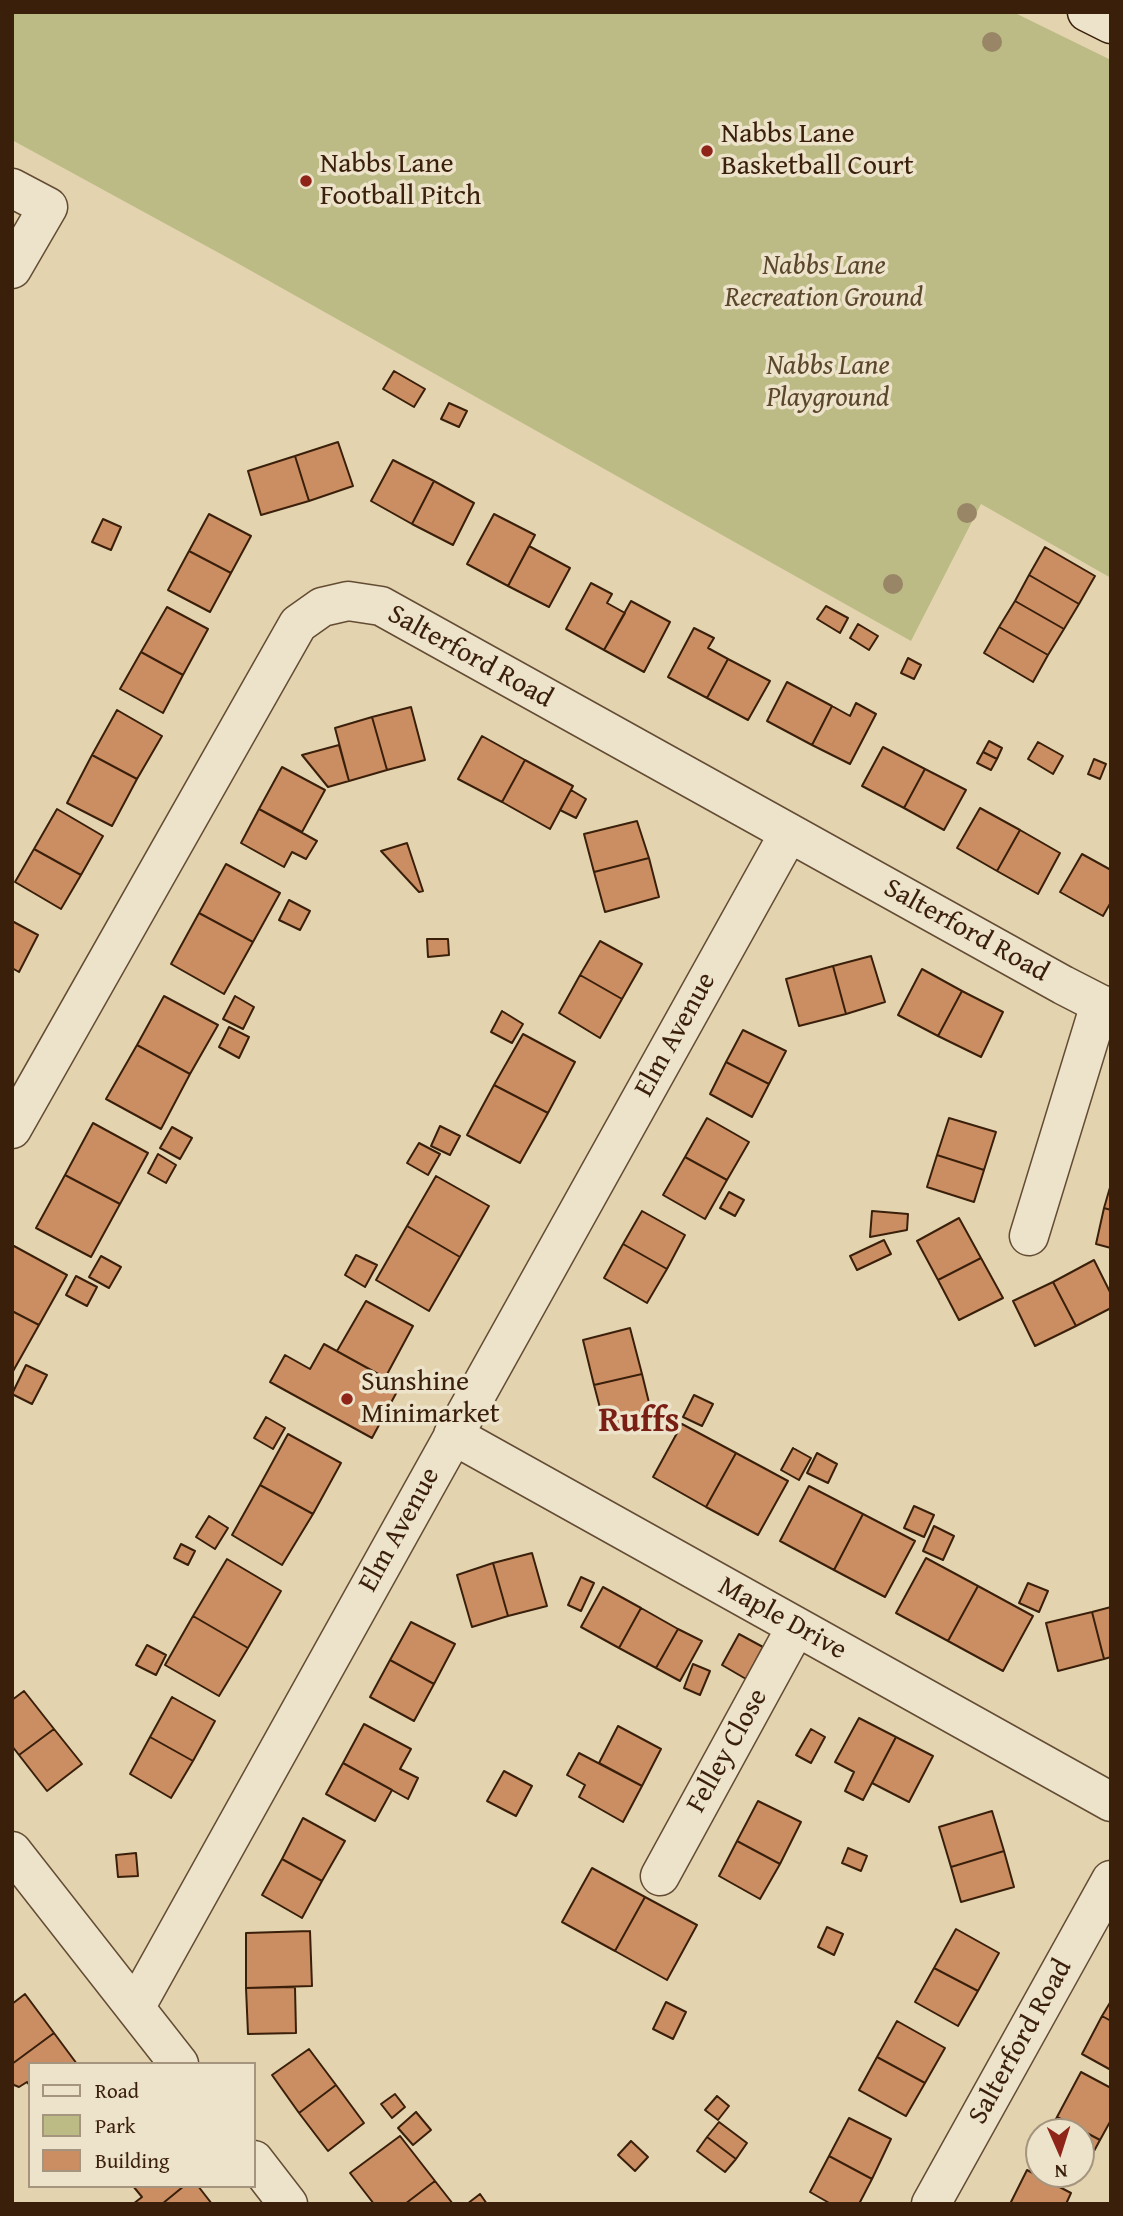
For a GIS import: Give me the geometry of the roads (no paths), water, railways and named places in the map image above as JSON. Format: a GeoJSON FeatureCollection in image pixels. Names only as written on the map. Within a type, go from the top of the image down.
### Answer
{"type":"FeatureCollection","features":[{"type":"Feature","properties":{"kind":"street"},"geometry":{"type":"LineString","coordinates":[[1087,12],[1111,24]]}},
{"type":"Feature","properties":{"kind":"street"},"geometry":{"type":"LineString","coordinates":[[12,188],[48,207],[12,269]]}},
{"type":"Feature","properties":{"kind":"street","name":"Salterford Road"},"geometry":{"type":"LineString","coordinates":[[12,1129],[298,624],[322,607],[348,601],[381,606],[1105,1005]]}},
{"type":"Feature","properties":{"kind":"street","name":"Elm Avenue"},"geometry":{"type":"LineString","coordinates":[[135,2008],[789,832]]}},
{"type":"Feature","properties":{"kind":"street"},"geometry":{"type":"LineString","coordinates":[[1029,1236],[1105,1005]]}},
{"type":"Feature","properties":{"kind":"street","name":"Maple Drive"},"geometry":{"type":"LineString","coordinates":[[453,1435],[1111,1802]]}},
{"type":"Feature","properties":{"kind":"street","name":"Felley Close"},"geometry":{"type":"LineString","coordinates":[[660,1876],[796,1627]]}},
{"type":"Feature","properties":{"kind":"street"},"geometry":{"type":"LineString","coordinates":[[12,1851],[176,2062]]}},
{"type":"Feature","properties":{"kind":"street","name":"Salterford Road"},"geometry":{"type":"LineString","coordinates":[[931,2204],[1111,1880]]}},
{"type":"Feature","properties":{"kind":"street"},"geometry":{"type":"LineString","coordinates":[[256,2163],[288,2204]]}},
{"type":"Feature","properties":{"kind":"place","name":"Nabbs Lane Basketball Court"},"geometry":{"type":"Point","coordinates":[707,151]}},
{"type":"Feature","properties":{"kind":"place","name":"Nabbs Lane Football Pitch"},"geometry":{"type":"Point","coordinates":[306,181]}},
{"type":"Feature","properties":{"kind":"place","name":"Sunshine Minimarket"},"geometry":{"type":"Point","coordinates":[347,1399]}},
{"type":"Feature","properties":{"kind":"district","name":"Ruffs"},"geometry":{"type":"Point","coordinates":[639,1422]}},
{"type":"Feature","properties":{"kind":"park label","name":"Nabbs Lane Recreation Ground"},"geometry":{"type":"Point","coordinates":[824,283]}},
{"type":"Feature","properties":{"kind":"park label","name":"Nabbs Lane Playground"},"geometry":{"type":"Point","coordinates":[828,383]}}]}
